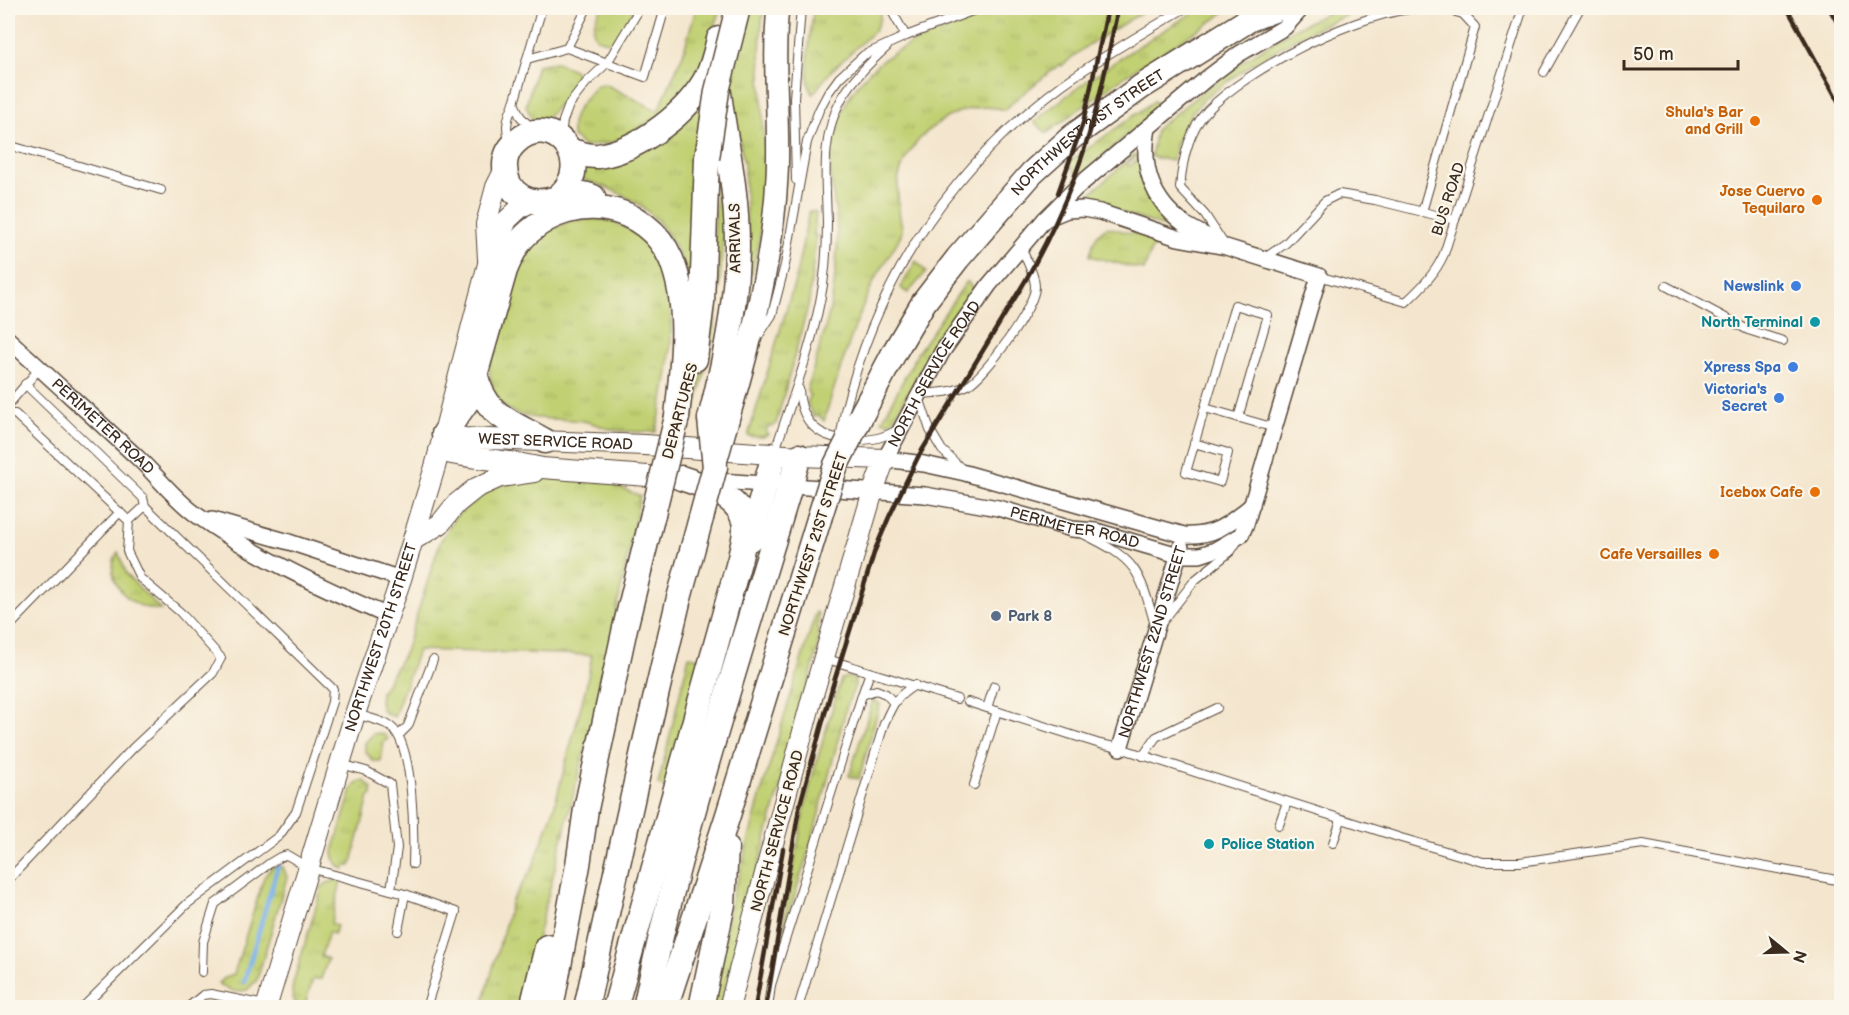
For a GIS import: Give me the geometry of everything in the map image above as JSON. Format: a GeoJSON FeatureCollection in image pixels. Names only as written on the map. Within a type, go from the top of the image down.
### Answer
{"type":"FeatureCollection","features":[{"type":"Feature","properties":{"kind":"main road"},"geometry":{"type":"LineString","coordinates":[[619,212],[591,195],[559,196],[542,202],[533,201],[517,193],[511,187],[505,170],[505,161],[512,146],[525,135],[558,141],[589,156],[607,154],[645,138],[690,101],[708,75],[728,8]]}},
{"type":"Feature","properties":{"kind":"main road","name":"ARRIVALS"},"geometry":{"type":"LineString","coordinates":[[586,1008],[643,750],[715,467],[736,273],[735,197],[719,91],[728,8]]}},
{"type":"Feature","properties":{"kind":"main road","name":"DEPARTURES"},"geometry":{"type":"LineString","coordinates":[[586,809],[625,628],[678,417],[688,393],[700,325],[704,280],[707,158],[717,91],[738,8]]}},
{"type":"Feature","properties":{"kind":"main road"},"geometry":{"type":"LineString","coordinates":[[719,419],[748,351],[762,287],[775,203],[778,8]]}},
{"type":"Feature","properties":{"kind":"main road"},"geometry":{"type":"LineString","coordinates":[[1255,13],[1279,8]]}},
{"type":"Feature","properties":{"kind":"main road","name":"NORTHWEST 21ST STREET"},"geometry":{"type":"LineString","coordinates":[[665,1008],[854,412],[895,351],[924,302],[964,250],[1032,173],[1072,137],[1104,113],[1255,13]]}},
{"type":"Feature","properties":{"kind":"main road"},"geometry":{"type":"LineString","coordinates":[[558,141],[574,171],[572,181],[559,196]]}},
{"type":"Feature","properties":{"kind":"main road"},"geometry":{"type":"LineString","coordinates":[[442,442],[468,400],[505,270],[514,250],[528,233],[546,219],[572,210],[607,209],[640,220],[657,235],[670,259],[676,273],[683,323],[678,417]]}},
{"type":"Feature","properties":{"kind":"main road"},"geometry":{"type":"LineString","coordinates":[[475,373],[481,392],[494,412],[545,441]]}},
{"type":"Feature","properties":{"kind":"main road"},"geometry":{"type":"LineString","coordinates":[[741,558],[750,540],[774,455]]}},
{"type":"Feature","properties":{"kind":"main road"},"geometry":{"type":"LineString","coordinates":[[645,1008],[696,798],[799,456]]}},
{"type":"Feature","properties":{"kind":"main road"},"geometry":{"type":"LineString","coordinates":[[615,1008],[741,558],[745,529],[740,509],[722,495],[681,478]]}},
{"type":"Feature","properties":{"kind":"main road"},"geometry":{"type":"LineString","coordinates":[[532,1008],[568,863],[586,809]]}},
{"type":"Feature","properties":{"kind":"main road"},"geometry":{"type":"LineString","coordinates":[[551,1008],[578,865],[586,809]]}},
{"type":"Feature","properties":{"kind":"main road"},"geometry":{"type":"LineString","coordinates":[[701,1008],[723,904],[728,815]]}},
{"type":"Feature","properties":{"kind":"street","name":"NORTH SERVICE ROAD"},"geometry":{"type":"LineString","coordinates":[[729,1008],[824,658],[873,491],[885,459],[942,352],[973,307],[1021,248],[1045,219],[1076,188],[1206,79],[1239,54],[1286,27],[1302,8]]}},
{"type":"Feature","properties":{"kind":"street"},"geometry":{"type":"LineString","coordinates":[[1148,128],[1144,147],[1146,164],[1150,180],[1159,197],[1184,224],[1226,247]]}},
{"type":"Feature","properties":{"kind":"street","name":"NORTHWEST 20TH STREET"},"geometry":{"type":"LineString","coordinates":[[488,264],[486,224],[496,187],[505,170]]}},
{"type":"Feature","properties":{"kind":"street","name":"NORTHWEST 20TH STREET"},"geometry":{"type":"LineString","coordinates":[[271,1006],[339,763],[401,579],[442,442],[488,264],[507,220],[521,207],[533,201]]}},
{"type":"Feature","properties":{"kind":"street"},"geometry":{"type":"LineString","coordinates":[[1045,219],[1067,210],[1083,209],[1100,212],[1178,238],[1226,247],[1320,276],[1241,535]]}},
{"type":"Feature","properties":{"kind":"street","name":"PERIMETER ROAD"},"geometry":{"type":"LineString","coordinates":[[8,339],[147,467],[176,498],[198,516],[240,543],[346,598],[388,616]]}},
{"type":"Feature","properties":{"kind":"street","name":"WEST SERVICE ROAD"},"geometry":{"type":"LineString","coordinates":[[442,442],[465,438],[545,441],[645,445],[774,455],[885,459]]}},
{"type":"Feature","properties":{"kind":"street","name":"WEST SERVICE ROAD"},"geometry":{"type":"LineString","coordinates":[[442,442],[473,459],[521,463],[542,468],[873,491]]}},
{"type":"Feature","properties":{"kind":"street","name":"PERIMETER ROAD"},"geometry":{"type":"LineString","coordinates":[[885,459],[965,473],[1184,535],[1208,534],[1226,526],[1252,505]]}},
{"type":"Feature","properties":{"kind":"street"},"geometry":{"type":"LineString","coordinates":[[412,540],[440,524],[456,504],[476,488],[500,477],[534,472],[542,468]]}},
{"type":"Feature","properties":{"kind":"street","name":"PERIMETER ROAD"},"geometry":{"type":"LineString","coordinates":[[873,491],[925,495],[973,503],[1071,529],[1096,531],[1178,555],[1200,555],[1215,550],[1241,535]]}},
{"type":"Feature","properties":{"kind":"street","name":"PERIMETER ROAD"},"geometry":{"type":"LineString","coordinates":[[198,516],[268,535],[401,579]]}},
{"type":"Feature","properties":{"kind":"street","name":"NORTHWEST 22ND STREET"},"geometry":{"type":"LineString","coordinates":[[1120,748],[1184,535]]}},
{"type":"Feature","properties":{"kind":"lane"},"geometry":{"type":"LineString","coordinates":[[512,146],[507,135],[508,116],[514,103],[542,8]]}},
{"type":"Feature","properties":{"kind":"lane"},"geometry":{"type":"LineString","coordinates":[[567,48],[587,8]]}},
{"type":"Feature","properties":{"kind":"lane"},"geometry":{"type":"LineString","coordinates":[[514,103],[525,123],[558,141],[562,121],[569,105],[586,83],[607,63],[640,8]]}},
{"type":"Feature","properties":{"kind":"lane"},"geometry":{"type":"LineString","coordinates":[[527,58],[567,48],[645,77],[665,8]]}},
{"type":"Feature","properties":{"kind":"lane"},"geometry":{"type":"LineString","coordinates":[[796,193],[794,98],[801,8]]}},
{"type":"Feature","properties":{"kind":"lane"},"geometry":{"type":"LineString","coordinates":[[890,8],[906,36]]}},
{"type":"Feature","properties":{"kind":"lane"},"geometry":{"type":"LineString","coordinates":[[952,18],[957,8]]}},
{"type":"Feature","properties":{"kind":"lane"},"geometry":{"type":"LineString","coordinates":[[748,351],[772,315],[783,275],[796,193],[812,126],[828,93],[846,71],[864,55],[906,36],[980,8]]}},
{"type":"Feature","properties":{"kind":"lane"},"geometry":{"type":"LineString","coordinates":[[854,412],[859,358],[883,302],[913,246],[960,180],[1008,130],[1061,86],[1185,8]]}},
{"type":"Feature","properties":{"kind":"lane"},"geometry":{"type":"LineString","coordinates":[[1226,247],[1205,215],[1180,188],[1188,142],[1205,112],[1244,80],[1335,31],[1379,15],[1411,8],[1423,8]]}},
{"type":"Feature","properties":{"kind":"lane"},"geometry":{"type":"LineString","coordinates":[[1422,212],[1475,27],[1463,14],[1444,8]]}},
{"type":"Feature","properties":{"kind":"lane","name":"BUS ROAD"},"geometry":{"type":"LineString","coordinates":[[1320,276],[1406,302],[1427,283],[1444,254],[1523,8]]}},
{"type":"Feature","properties":{"kind":"lane"},"geometry":{"type":"LineString","coordinates":[[1544,72],[1580,8]]}},
{"type":"Feature","properties":{"kind":"lane"},"geometry":{"type":"LineString","coordinates":[[774,455],[798,385],[818,311],[826,262],[824,169],[828,131],[852,82],[893,42]]}},
{"type":"Feature","properties":{"kind":"lane"},"geometry":{"type":"LineString","coordinates":[[8,145],[161,190]]}},
{"type":"Feature","properties":{"kind":"lane"},"geometry":{"type":"LineString","coordinates":[[1265,258],[1286,243],[1325,201],[1339,194],[1375,200],[1455,220]]}},
{"type":"Feature","properties":{"kind":"lane"},"geometry":{"type":"LineString","coordinates":[[965,473],[942,450],[930,430],[918,394],[953,392],[977,379],[988,368],[1034,297],[1035,282],[1021,248]]}},
{"type":"Feature","properties":{"kind":"lane"},"geometry":{"type":"LineString","coordinates":[[1666,286],[1748,330],[1783,340]]}},
{"type":"Feature","properties":{"kind":"lane"},"geometry":{"type":"LineString","coordinates":[[1194,443],[1228,453],[1220,482],[1186,472],[1194,443],[1235,305],[1269,315],[1238,418]]}},
{"type":"Feature","properties":{"kind":"lane"},"geometry":{"type":"LineString","coordinates":[[8,405],[40,368]]}},
{"type":"Feature","properties":{"kind":"lane"},"geometry":{"type":"LineString","coordinates":[[26,384],[143,498],[145,506],[333,689],[332,702],[296,812],[279,836],[187,904],[82,1008]]}},
{"type":"Feature","properties":{"kind":"lane"},"geometry":{"type":"LineString","coordinates":[[798,385],[803,413],[818,432],[850,440],[878,439],[901,428]]}},
{"type":"Feature","properties":{"kind":"lane"},"geometry":{"type":"LineString","coordinates":[[1205,408],[1275,428]]}},
{"type":"Feature","properties":{"kind":"lane"},"geometry":{"type":"LineString","coordinates":[[8,414],[15,414],[129,521]]}},
{"type":"Feature","properties":{"kind":"lane"},"geometry":{"type":"LineString","coordinates":[[8,880],[133,748],[213,673],[221,658],[180,612],[140,578],[127,551],[129,521],[145,506]]}},
{"type":"Feature","properties":{"kind":"lane"},"geometry":{"type":"LineString","coordinates":[[8,628],[120,512]]}},
{"type":"Feature","properties":{"kind":"lane"},"geometry":{"type":"LineString","coordinates":[[1071,529],[1105,545],[1131,564],[1145,588],[1156,629]]}},
{"type":"Feature","properties":{"kind":"lane"},"geometry":{"type":"LineString","coordinates":[[1156,629],[1195,580],[1231,551],[1241,535]]}},
{"type":"Feature","properties":{"kind":"lane"},"geometry":{"type":"LineString","coordinates":[[824,658],[957,699]]}},
{"type":"Feature","properties":{"kind":"lane"},"geometry":{"type":"LineString","coordinates":[[399,735],[408,726],[433,660]]}},
{"type":"Feature","properties":{"kind":"lane"},"geometry":{"type":"LineString","coordinates":[[768,1008],[771,985],[870,672]]}},
{"type":"Feature","properties":{"kind":"lane"},"geometry":{"type":"LineString","coordinates":[[798,1008],[884,724],[893,702],[899,695],[915,685]]}},
{"type":"Feature","properties":{"kind":"lane"},"geometry":{"type":"LineString","coordinates":[[987,708],[994,686]]}},
{"type":"Feature","properties":{"kind":"lane"},"geometry":{"type":"LineString","coordinates":[[862,695],[876,690],[886,694],[893,702]]}},
{"type":"Feature","properties":{"kind":"lane"},"geometry":{"type":"LineString","coordinates":[[968,702],[1100,744],[1120,748],[1341,820],[1483,862],[1520,862],[1643,844],[1842,881]]}},
{"type":"Feature","properties":{"kind":"lane"},"geometry":{"type":"LineString","coordinates":[[1143,756],[1156,737],[1217,708]]}},
{"type":"Feature","properties":{"kind":"lane"},"geometry":{"type":"LineString","coordinates":[[974,785],[997,711]]}},
{"type":"Feature","properties":{"kind":"lane"},"geometry":{"type":"LineString","coordinates":[[355,714],[390,726],[399,735],[410,778],[414,824],[413,864]]}},
{"type":"Feature","properties":{"kind":"lane"},"geometry":{"type":"LineString","coordinates":[[339,763],[366,771],[390,784],[397,848],[391,890]]}},
{"type":"Feature","properties":{"kind":"lane"},"geometry":{"type":"LineString","coordinates":[[1279,825],[1287,802]]}},
{"type":"Feature","properties":{"kind":"lane"},"geometry":{"type":"LineString","coordinates":[[1334,843],[1341,820]]}},
{"type":"Feature","properties":{"kind":"lane"},"geometry":{"type":"LineString","coordinates":[[202,972],[203,942],[215,904],[280,857],[287,855],[309,868],[405,894],[456,912],[426,1008]]}},
{"type":"Feature","properties":{"kind":"lane"},"geometry":{"type":"LineString","coordinates":[[398,932],[405,894]]}},
{"type":"Feature","properties":{"kind":"lane"},"geometry":{"type":"LineString","coordinates":[[188,1008],[203,995],[211,994],[271,1006]]}},
{"type":"Feature","properties":{"kind":"green space"},"geometry":{"type":"Polygon","coordinates":[[[601,8],[635,8],[621,33],[612,42],[598,39],[593,31],[601,8]]]}},
{"type":"Feature","properties":{"kind":"green space"},"geometry":{"type":"Polygon","coordinates":[[[696,8],[721,8],[706,55],[693,85],[667,112],[614,142],[584,147],[572,136],[573,121],[578,108],[597,85],[605,84],[658,111],[683,54],[696,8]]]}},
{"type":"Feature","properties":{"kind":"green space"},"geometry":{"type":"Polygon","coordinates":[[[750,8],[763,8],[760,50],[766,186],[760,236],[752,274],[749,274],[744,163],[730,94],[730,83],[750,8]]]}},
{"type":"Feature","properties":{"kind":"green space"},"geometry":{"type":"Polygon","coordinates":[[[814,8],[880,8],[880,18],[875,30],[831,71],[813,94],[808,78],[808,66],[814,8]]]}},
{"type":"Feature","properties":{"kind":"green space"},"geometry":{"type":"Polygon","coordinates":[[[1010,8],[1149,8],[1088,45],[1061,66],[1060,64],[1005,110],[988,107],[955,114],[940,122],[914,146],[905,160],[898,181],[901,235],[873,283],[846,351],[824,421],[818,415],[813,417],[807,403],[810,396],[807,391],[831,305],[836,260],[837,223],[830,157],[835,130],[845,104],[870,71],[893,53],[942,31],[1010,8]]]}},
{"type":"Feature","properties":{"kind":"green space"},"geometry":{"type":"Polygon","coordinates":[[[1201,8],[1229,8],[1214,20],[1129,73],[1047,133],[1034,122],[1137,47],[1201,8]]]}},
{"type":"Feature","properties":{"kind":"green space"},"geometry":{"type":"Polygon","coordinates":[[[1337,8],[1362,8],[1298,37],[1251,65],[1206,97],[1193,111],[1183,137],[1177,141],[1172,161],[1151,157],[1156,129],[1231,69],[1292,30],[1337,8]]]}},
{"type":"Feature","properties":{"kind":"green space"},"geometry":{"type":"Polygon","coordinates":[[[556,62],[574,70],[578,75],[575,85],[542,124],[532,119],[526,106],[537,65],[556,62]]]}},
{"type":"Feature","properties":{"kind":"green space"},"geometry":{"type":"Polygon","coordinates":[[[707,87],[698,147],[693,206],[692,293],[678,254],[659,222],[637,203],[582,179],[583,165],[707,87]]]}},
{"type":"Feature","properties":{"kind":"green space"},"geometry":{"type":"Polygon","coordinates":[[[1154,101],[1160,107],[1078,177],[1068,163],[1154,101]]]}},
{"type":"Feature","properties":{"kind":"green space"},"geometry":{"type":"Polygon","coordinates":[[[719,153],[725,207],[719,294],[714,333],[693,419],[691,418],[708,340],[719,153]]]}},
{"type":"Feature","properties":{"kind":"green space"},"geometry":{"type":"Polygon","coordinates":[[[1134,155],[1136,157],[1127,165],[1130,166],[1139,158],[1167,219],[1180,232],[1083,200],[1134,155]]]}},
{"type":"Feature","properties":{"kind":"green space"},"geometry":{"type":"Polygon","coordinates":[[[809,211],[816,212],[814,235],[816,235],[809,302],[776,424],[772,427],[768,426],[766,432],[768,434],[763,437],[748,436],[795,281],[809,211]]]}},
{"type":"Feature","properties":{"kind":"green space"},"geometry":{"type":"Polygon","coordinates":[[[572,220],[604,220],[634,232],[654,252],[666,279],[671,309],[671,342],[656,432],[614,430],[583,421],[521,415],[509,410],[499,401],[492,387],[489,367],[515,275],[534,237],[572,220]]]}},
{"type":"Feature","properties":{"kind":"green space"},"geometry":{"type":"Polygon","coordinates":[[[1107,227],[1162,241],[1151,250],[1144,270],[1090,256],[1095,239],[1107,227]]]}},
{"type":"Feature","properties":{"kind":"green space"},"geometry":{"type":"Polygon","coordinates":[[[916,261],[926,272],[908,293],[901,287],[916,261]]]}},
{"type":"Feature","properties":{"kind":"green space"},"geometry":{"type":"Polygon","coordinates":[[[967,281],[973,289],[933,349],[893,420],[882,421],[918,352],[967,281]]]}},
{"type":"Feature","properties":{"kind":"green space"},"geometry":{"type":"Polygon","coordinates":[[[536,477],[607,482],[640,496],[602,681],[520,1007],[482,1007],[512,900],[532,869],[552,815],[586,687],[592,655],[418,650],[394,717],[382,711],[380,701],[381,692],[405,652],[440,542],[455,517],[493,487],[536,477]]]}},
{"type":"Feature","properties":{"kind":"green space"},"geometry":{"type":"Polygon","coordinates":[[[118,552],[127,575],[161,610],[140,605],[130,600],[122,592],[113,573],[118,552]]]}},
{"type":"Feature","properties":{"kind":"green space"},"geometry":{"type":"Polygon","coordinates":[[[816,612],[818,613],[818,649],[720,1007],[708,1008],[735,884],[737,884],[762,790],[816,612]]]}},
{"type":"Feature","properties":{"kind":"green space"},"geometry":{"type":"Polygon","coordinates":[[[689,656],[700,658],[670,788],[658,785],[689,656]]]}},
{"type":"Feature","properties":{"kind":"green space"},"geometry":{"type":"Polygon","coordinates":[[[848,677],[855,679],[855,686],[847,705],[811,844],[780,941],[804,810],[813,774],[841,679],[848,677]]]}},
{"type":"Feature","properties":{"kind":"green space"},"geometry":{"type":"Polygon","coordinates":[[[873,700],[880,704],[859,779],[849,776],[873,700]]]}},
{"type":"Feature","properties":{"kind":"green space"},"geometry":{"type":"Polygon","coordinates":[[[379,733],[388,739],[384,742],[381,761],[373,761],[365,751],[365,743],[373,734],[379,733]]]}},
{"type":"Feature","properties":{"kind":"green space"},"geometry":{"type":"Polygon","coordinates":[[[365,781],[372,788],[372,795],[369,797],[351,866],[346,866],[344,870],[336,862],[333,851],[352,789],[358,782],[365,781]]]}},
{"type":"Feature","properties":{"kind":"green space"},"geometry":{"type":"Polygon","coordinates":[[[273,866],[283,867],[287,877],[257,980],[247,990],[236,992],[218,984],[234,974],[264,877],[273,866]]]}},
{"type":"Feature","properties":{"kind":"green space"},"geometry":{"type":"Polygon","coordinates":[[[337,880],[341,881],[331,923],[337,926],[334,934],[329,932],[321,956],[328,959],[321,979],[313,979],[303,1007],[296,1003],[292,996],[294,980],[322,887],[337,880]]]}},
{"type":"Feature","properties":{"kind":"waterway"},"geometry":{"type":"LineString","coordinates":[[244,982],[278,866]]}},
{"type":"Feature","properties":{"kind":"railway"},"geometry":{"type":"LineString","coordinates":[[1058,193],[1083,123],[1108,8]]}},
{"type":"Feature","properties":{"kind":"railway"},"geometry":{"type":"LineString","coordinates":[[766,1008],[799,808],[832,688],[875,550],[918,457],[1024,283],[1059,214],[1094,118],[1118,8]]}},
{"type":"Feature","properties":{"kind":"railway"},"geometry":{"type":"LineString","coordinates":[[1787,8],[1842,108]]}},
{"type":"Feature","properties":{"kind":"railway"},"geometry":{"type":"LineString","coordinates":[[1829,8],[1842,31]]}},
{"type":"Feature","properties":{"kind":"railway"},"geometry":{"type":"LineString","coordinates":[[755,1008],[783,849]]}},
{"type":"Feature","properties":{"kind":"place","name":"Shula's Bar and Grill"},"geometry":{"type":"Point","coordinates":[1755,121]}},
{"type":"Feature","properties":{"kind":"place","name":"Jose Cuervo Tequilaro"},"geometry":{"type":"Point","coordinates":[1817,200]}},
{"type":"Feature","properties":{"kind":"place","name":"Newslink"},"geometry":{"type":"Point","coordinates":[1796,286]}},
{"type":"Feature","properties":{"kind":"place","name":"North Terminal"},"geometry":{"type":"Point","coordinates":[1815,322]}},
{"type":"Feature","properties":{"kind":"place","name":"Xpress Spa"},"geometry":{"type":"Point","coordinates":[1793,367]}},
{"type":"Feature","properties":{"kind":"place","name":"Victoria's Secret"},"geometry":{"type":"Point","coordinates":[1779,398]}},
{"type":"Feature","properties":{"kind":"place","name":"Icebox Cafe"},"geometry":{"type":"Point","coordinates":[1815,492]}},
{"type":"Feature","properties":{"kind":"place","name":"Cafe Versailles"},"geometry":{"type":"Point","coordinates":[1714,554]}},
{"type":"Feature","properties":{"kind":"place","name":"Park 8"},"geometry":{"type":"Point","coordinates":[996,616]}},
{"type":"Feature","properties":{"kind":"place","name":"Police Station"},"geometry":{"type":"Point","coordinates":[1209,844]}}]}
